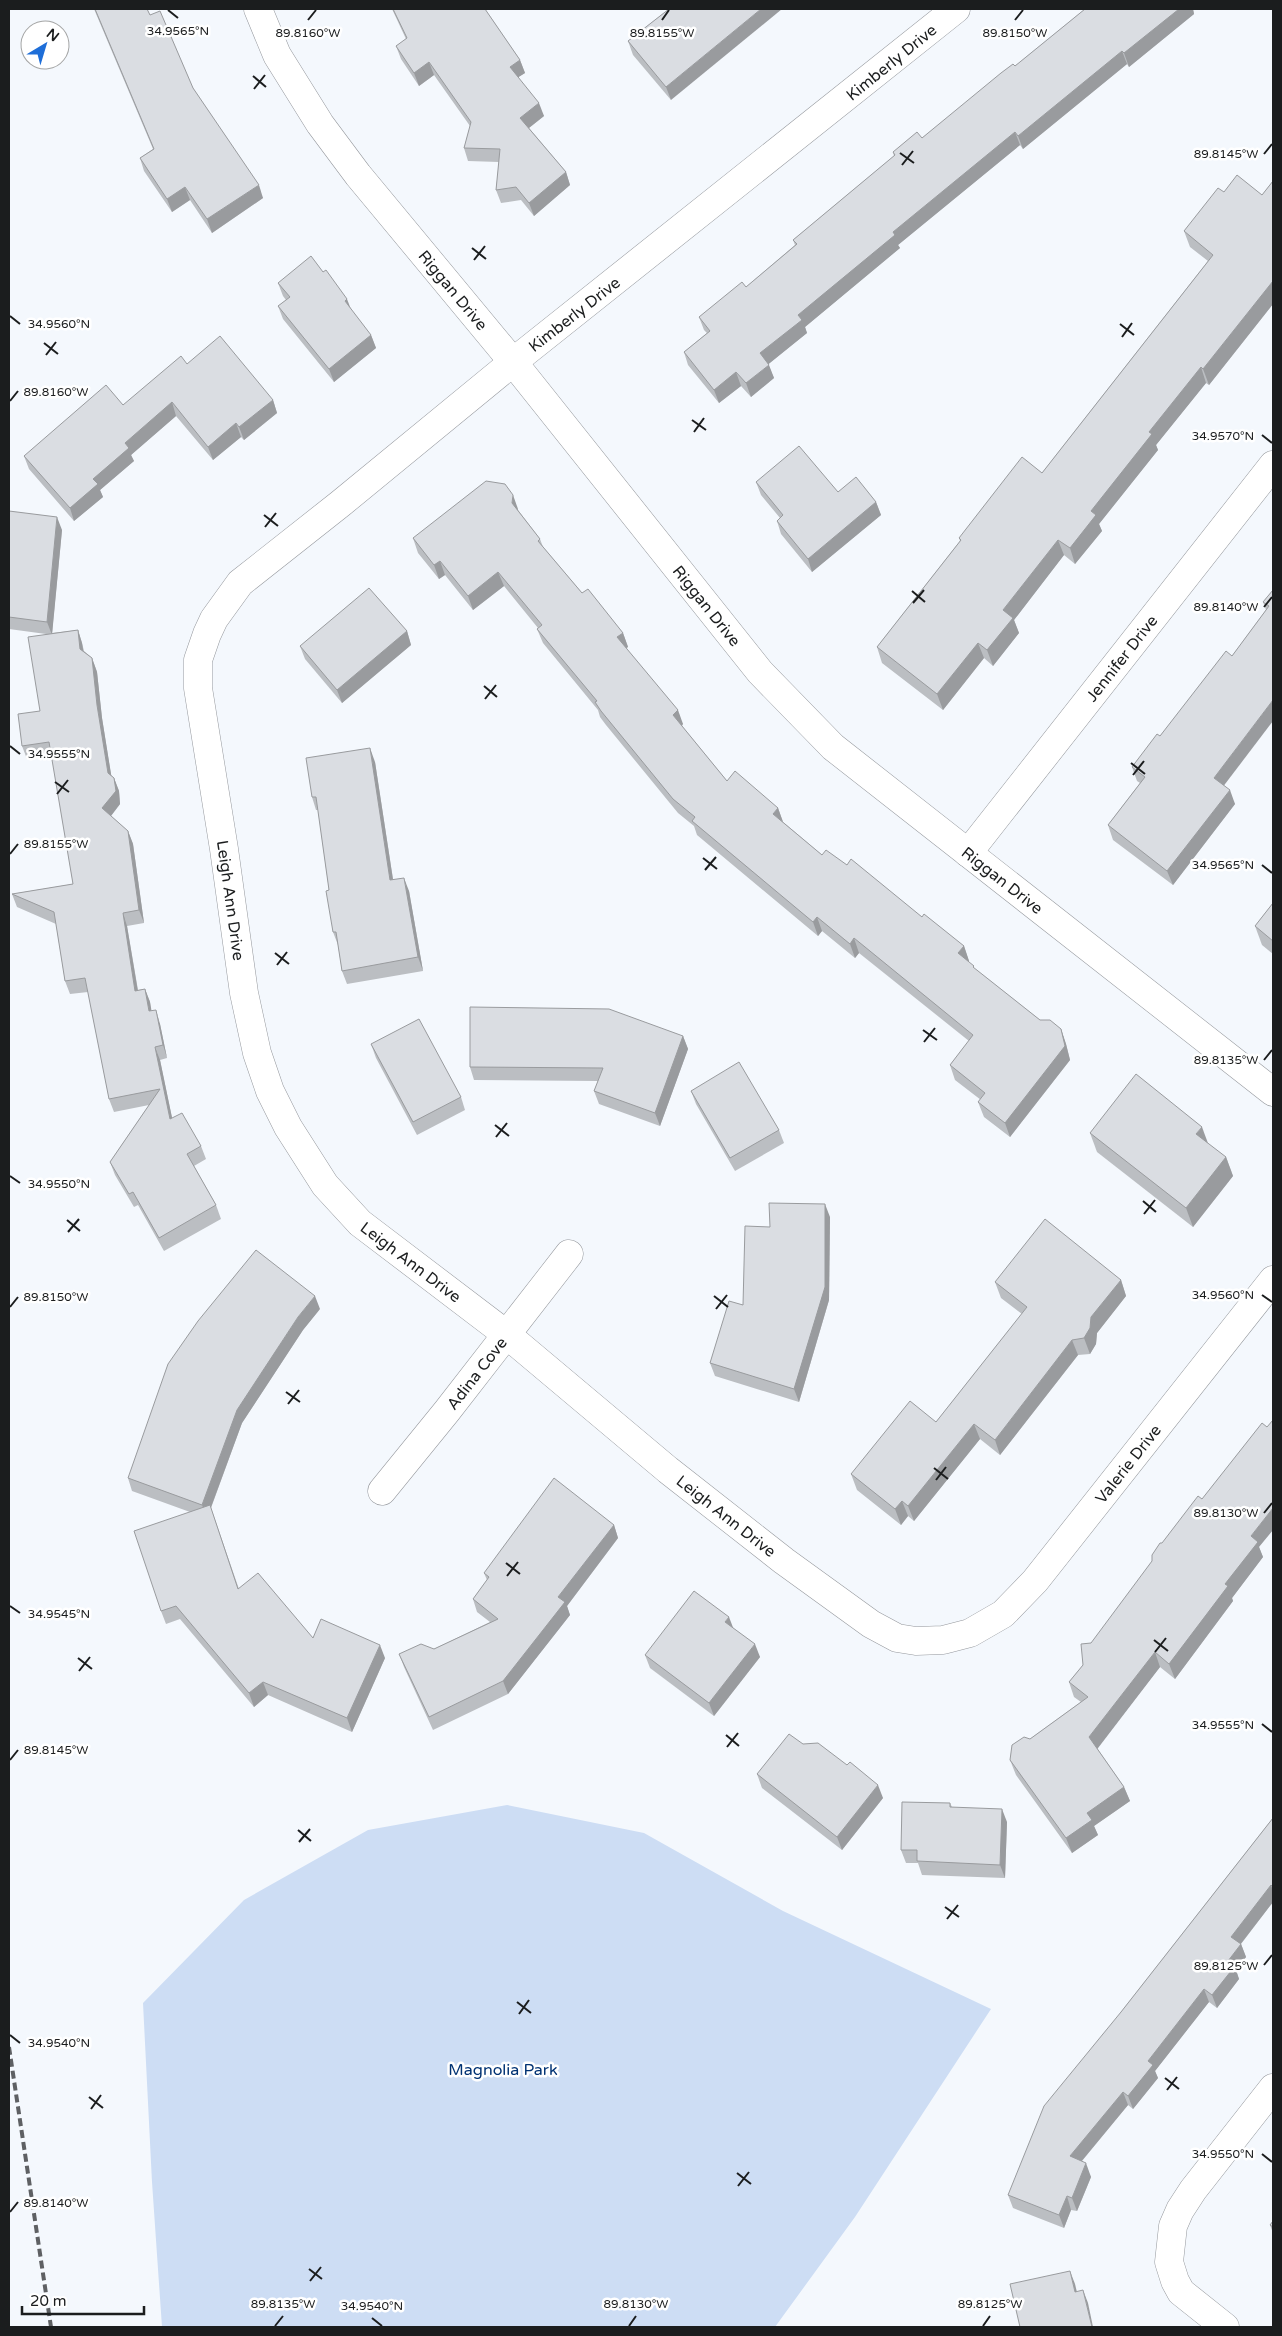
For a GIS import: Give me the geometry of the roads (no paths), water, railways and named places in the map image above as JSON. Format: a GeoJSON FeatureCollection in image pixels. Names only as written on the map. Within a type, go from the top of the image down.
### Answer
{"type":"FeatureCollection","features":[{"type":"Feature","properties":{"kind":"street","name":"Riggan Drive"},"geometry":{"type":"LineString","coordinates":[[258,9],[276,54],[320,124],[358,175],[513,362],[760,672],[792,708],[833,747],[1273,1092]]}},
{"type":"Feature","properties":{"kind":"street","name":"Kimberly Drive"},"geometry":{"type":"LineString","coordinates":[[207,634],[214,619],[240,583],[340,504],[513,362],[956,9]]}},
{"type":"Feature","properties":{"kind":"street","name":"Jennifer Drive"},"geometry":{"type":"LineString","coordinates":[[968,853],[1273,465]]}},
{"type":"Feature","properties":{"kind":"street","name":"Leigh Ann Drive"},"geometry":{"type":"LineString","coordinates":[[207,634],[198,660],[198,688],[224,849],[244,993],[257,1053],[270,1091],[288,1127],[325,1184],[360,1223],[506,1334],[668,1470],[784,1561],[871,1624],[897,1638],[916,1641],[943,1640],[970,1633]]}},
{"type":"Feature","properties":{"kind":"street","name":"Adina Cove"},"geometry":{"type":"LineString","coordinates":[[382,1491],[569,1254]]}},
{"type":"Feature","properties":{"kind":"street","name":"Valerie Drive"},"geometry":{"type":"LineString","coordinates":[[970,1633],[1003,1614],[1035,1581],[1273,1280]]}},
{"type":"Feature","properties":{"kind":"street"},"geometry":{"type":"LineString","coordinates":[[1225,2327],[1181,2292],[1175,2281],[1169,2262],[1173,2226],[1180,2210],[1273,2088]]}},
{"type":"Feature","properties":{"kind":"railway"},"geometry":{"type":"LineString","coordinates":[[9,2047],[51,2327]]}},
{"type":"Feature","properties":{"kind":"park label","name":"Magnolia Park"},"geometry":{"type":"Point","coordinates":[503,2069]}}]}
